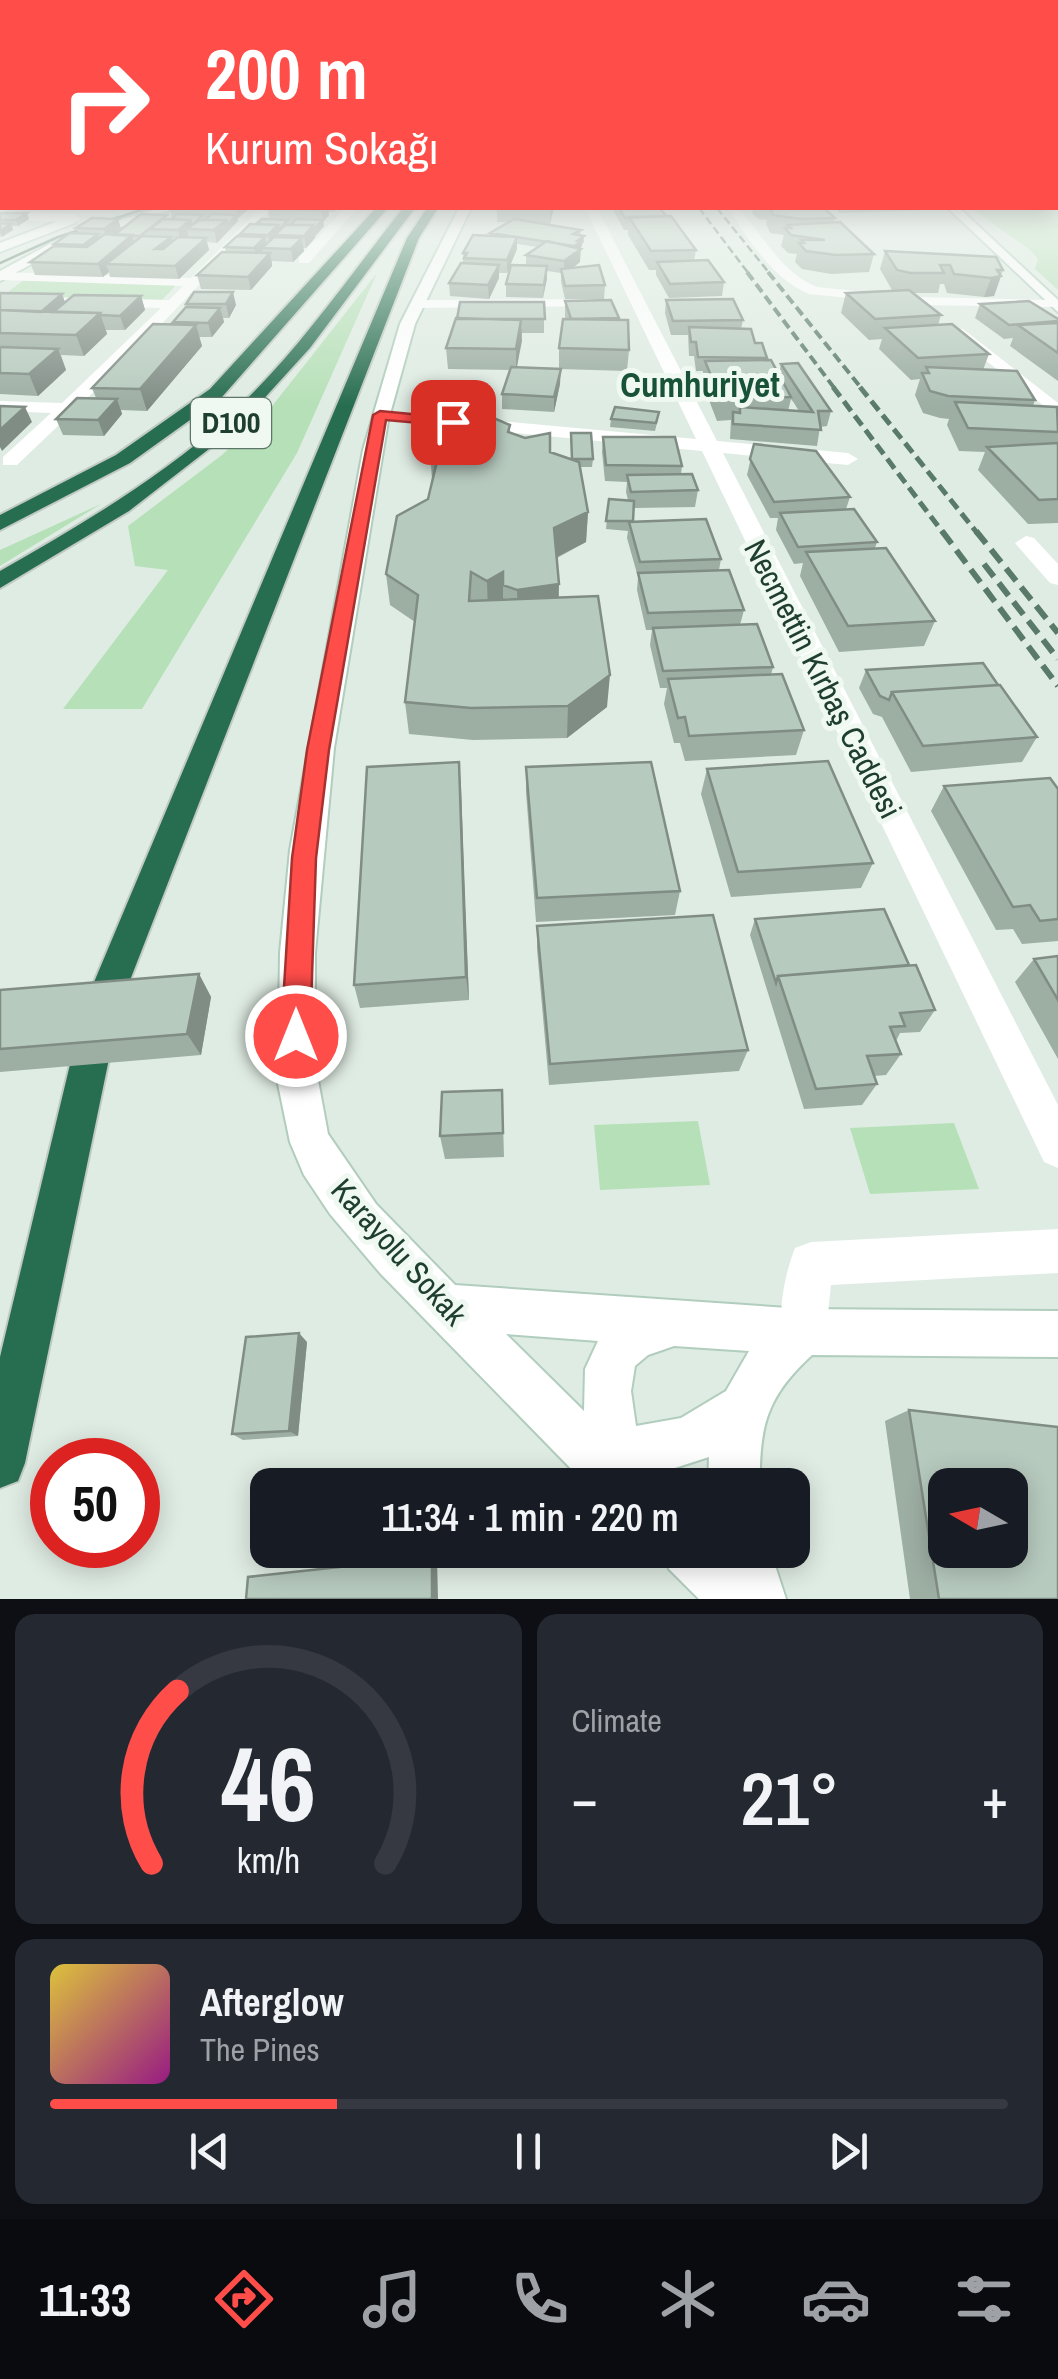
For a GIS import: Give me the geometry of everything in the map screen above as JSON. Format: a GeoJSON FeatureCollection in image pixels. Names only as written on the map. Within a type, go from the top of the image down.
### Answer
{"type":"FeatureCollection","features":[{"type":"Feature","properties":{"kind":"highway","name":"D100"},"geometry":{"type":"LineString","coordinates":[[0,508],[112,454],[178,408],[331,257]]}},
{"type":"Feature","properties":{"kind":"highway"},"geometry":{"type":"LineString","coordinates":[[0,524],[123,458],[216,392],[336,257]]}},
{"type":"Feature","properties":{"kind":"highway","name":"D100"},"geometry":{"type":"LineString","coordinates":[[0,581],[139,496],[235,420],[308,338],[372,257]]}},
{"type":"Feature","properties":{"kind":"highway"},"geometry":{"type":"LineString","coordinates":[[0,1463],[102,1006],[404,257]]}},
{"type":"Feature","properties":{"kind":"street"},"geometry":{"type":"LineString","coordinates":[[1,276],[36,257]]}},
{"type":"Feature","properties":{"kind":"street"},"geometry":{"type":"LineString","coordinates":[[3,462],[66,408],[218,257]]}},
{"type":"Feature","properties":{"kind":"street"},"geometry":{"type":"LineString","coordinates":[[304,260],[307,257]]}},
{"type":"Feature","properties":{"kind":"street","name":"Karayolu Sokak"},"geometry":{"type":"LineString","coordinates":[[441,257],[394,363],[380,415],[318,750],[296,962],[295,1072],[318,1160],[405,1268],[611,1465]]}},
{"type":"Feature","properties":{"kind":"street","name":"Necmettin Kırbaş Caddesi"},"geometry":{"type":"LineString","coordinates":[[617,257],[706,445],[1058,1148]]}},
{"type":"Feature","properties":{"kind":"street"},"geometry":{"type":"LineString","coordinates":[[775,257],[802,288],[916,300],[1056,306]]}},
{"type":"Feature","properties":{"kind":"street"},"geometry":{"type":"LineString","coordinates":[[1004,257],[1056,306]]}},
{"type":"Feature","properties":{"kind":"street"},"geometry":{"type":"LineString","coordinates":[[1,276],[194,282]]}},
{"type":"Feature","properties":{"kind":"street"},"geometry":{"type":"LineString","coordinates":[[0,300],[174,304]]}},
{"type":"Feature","properties":{"kind":"street"},"geometry":{"type":"LineString","coordinates":[[916,300],[1058,412]]}},
{"type":"Feature","properties":{"kind":"street"},"geometry":{"type":"LineString","coordinates":[[417,304],[640,303]]}},
{"type":"Feature","properties":{"kind":"street"},"geometry":{"type":"LineString","coordinates":[[0,406],[66,408]]}},
{"type":"Feature","properties":{"kind":"street"},"geometry":{"type":"LineString","coordinates":[[380,415],[848,459]]}},
{"type":"Feature","properties":{"kind":"street"},"geometry":{"type":"LineString","coordinates":[[1058,542],[1026,542],[1058,578]]}},
{"type":"Feature","properties":{"kind":"street"},"geometry":{"type":"LineString","coordinates":[[733,1468],[740,1410],[759,1373],[803,1332],[811,1264],[1058,1250]]}},
{"type":"Feature","properties":{"kind":"street"},"geometry":{"type":"LineString","coordinates":[[445,1306],[803,1332],[1041,1333]]}},
{"type":"Feature","properties":{"kind":"street"},"geometry":{"type":"LineString","coordinates":[[690,1324],[648,1330],[627,1340],[613,1358],[607,1381],[606,1414],[611,1465],[711,1432],[740,1410]]}},
{"type":"Feature","properties":{"kind":"street"},"geometry":{"type":"LineString","coordinates":[[706,1568],[737,1599]]}},
{"type":"Feature","properties":{"kind":"street"},"geometry":{"type":"LineString","coordinates":[[749,1568],[759,1599]]}},
{"type":"Feature","properties":{"kind":"green space"},"geometry":{"type":"Polygon","coordinates":[[[1036,257],[1058,257],[1058,290],[1035,269],[1036,257]]]}},
{"type":"Feature","properties":{"kind":"green space"},"geometry":{"type":"Polygon","coordinates":[[[377,273],[297,453],[142,709],[63,709],[168,570],[135,566],[128,526],[222,455],[269,410],[377,273]]]}},
{"type":"Feature","properties":{"kind":"green space"},"geometry":{"type":"Polygon","coordinates":[[[25,279],[177,284],[162,300],[3,296],[25,279]]]}},
{"type":"Feature","properties":{"kind":"green space"},"geometry":{"type":"Polygon","coordinates":[[[101,504],[0,566],[0,550],[101,504]]]}},
{"type":"Feature","properties":{"kind":"green space"},"geometry":{"type":"Polygon","coordinates":[[[698,1121],[710,1185],[600,1190],[594,1125],[698,1121]]]}},
{"type":"Feature","properties":{"kind":"green space"},"geometry":{"type":"Polygon","coordinates":[[[954,1123],[979,1189],[870,1194],[850,1128],[954,1123]]]}},
{"type":"Feature","properties":{"kind":"building"},"geometry":{"type":"Polygon","coordinates":[[[38,257],[107,257],[98,264],[30,262],[38,257]]]}},
{"type":"Feature","properties":{"kind":"building"},"geometry":{"type":"Polygon","coordinates":[[[115,257],[185,257],[175,266],[106,264],[115,257]]]}},
{"type":"Feature","properties":{"kind":"building"},"geometry":{"type":"Polygon","coordinates":[[[217,257],[267,257],[248,277],[197,275],[217,257]]]}},
{"type":"Feature","properties":{"kind":"building"},"geometry":{"type":"Polygon","coordinates":[[[465,257],[508,257],[507,260],[465,257]]]}},
{"type":"Feature","properties":{"kind":"building"},"geometry":{"type":"Polygon","coordinates":[[[536,257],[570,257],[564,261],[536,257]]]}},
{"type":"Feature","properties":{"kind":"building"},"geometry":{"type":"Polygon","coordinates":[[[889,257],[996,257],[1003,270],[997,270],[1001,276],[991,278],[954,274],[950,265],[940,265],[944,273],[897,270],[889,257]]]}},
{"type":"Feature","properties":{"kind":"building"},"geometry":{"type":"Polygon","coordinates":[[[708,260],[724,282],[670,284],[657,262],[708,260]]]}},
{"type":"Feature","properties":{"kind":"building"},"geometry":{"type":"Polygon","coordinates":[[[461,263],[499,265],[488,285],[449,283],[461,263]]]}},
{"type":"Feature","properties":{"kind":"building"},"geometry":{"type":"Polygon","coordinates":[[[511,265],[547,266],[544,285],[506,284],[511,265]]]}},
{"type":"Feature","properties":{"kind":"building"},"geometry":{"type":"Polygon","coordinates":[[[599,265],[605,285],[565,286],[561,269],[599,265]]]}},
{"type":"Feature","properties":{"kind":"building"},"geometry":{"type":"Polygon","coordinates":[[[909,290],[941,315],[875,319],[846,293],[909,290]]]}},
{"type":"Feature","properties":{"kind":"building"},"geometry":{"type":"Polygon","coordinates":[[[194,292],[233,292],[226,304],[186,304],[194,292]]]}},
{"type":"Feature","properties":{"kind":"building"},"geometry":{"type":"Polygon","coordinates":[[[0,293],[62,294],[41,312],[0,310],[0,293]]]}},
{"type":"Feature","properties":{"kind":"building"},"geometry":{"type":"Polygon","coordinates":[[[74,295],[141,296],[120,316],[53,312],[74,295]]]}},
{"type":"Feature","properties":{"kind":"building"},"geometry":{"type":"Polygon","coordinates":[[[733,299],[743,320],[673,321],[666,300],[733,299]]]}},
{"type":"Feature","properties":{"kind":"building"},"geometry":{"type":"Polygon","coordinates":[[[611,300],[619,318],[571,319],[565,301],[611,300]]]}},
{"type":"Feature","properties":{"kind":"building"},"geometry":{"type":"Polygon","coordinates":[[[1029,301],[1058,321],[1009,325],[980,304],[1029,301]]]}},
{"type":"Feature","properties":{"kind":"building"},"geometry":{"type":"Polygon","coordinates":[[[460,302],[544,302],[545,319],[457,319],[460,302]]]}},
{"type":"Feature","properties":{"kind":"building"},"geometry":{"type":"Polygon","coordinates":[[[186,307],[220,308],[208,323],[173,322],[186,307]]]}},
{"type":"Feature","properties":{"kind":"building"},"geometry":{"type":"Polygon","coordinates":[[[0,310],[100,313],[76,335],[0,333],[0,310]]]}},
{"type":"Feature","properties":{"kind":"building"},"geometry":{"type":"Polygon","coordinates":[[[456,318],[521,320],[516,349],[446,348],[456,318]]]}},
{"type":"Feature","properties":{"kind":"building"},"geometry":{"type":"Polygon","coordinates":[[[563,319],[628,320],[629,350],[559,348],[563,319]]]}},
{"type":"Feature","properties":{"kind":"building"},"geometry":{"type":"Polygon","coordinates":[[[1058,323],[1058,353],[1018,325],[1058,323]]]}},
{"type":"Feature","properties":{"kind":"building"},"geometry":{"type":"Polygon","coordinates":[[[153,324],[196,325],[140,389],[92,388],[153,324]]]}},
{"type":"Feature","properties":{"kind":"building"},"geometry":{"type":"Polygon","coordinates":[[[952,324],[989,354],[918,358],[885,328],[952,324]]]}},
{"type":"Feature","properties":{"kind":"building"},"geometry":{"type":"Polygon","coordinates":[[[689,327],[751,329],[755,343],[762,343],[767,358],[698,357],[689,327]]]}},
{"type":"Feature","properties":{"kind":"building"},"geometry":{"type":"Polygon","coordinates":[[[0,347],[58,349],[29,374],[0,373],[0,347]]]}},
{"type":"Feature","properties":{"kind":"building"},"geometry":{"type":"Polygon","coordinates":[[[771,360],[791,397],[720,398],[705,361],[771,360]]]}},
{"type":"Feature","properties":{"kind":"building"},"geometry":{"type":"Polygon","coordinates":[[[798,363],[831,411],[818,411],[821,430],[733,424],[733,412],[740,413],[740,407],[813,412],[781,364],[798,363]]]}},
{"type":"Feature","properties":{"kind":"building"},"geometry":{"type":"Polygon","coordinates":[[[511,367],[561,369],[554,397],[502,394],[511,367]]]}},
{"type":"Feature","properties":{"kind":"building"},"geometry":{"type":"Polygon","coordinates":[[[926,367],[1017,371],[1035,400],[948,396],[930,391],[922,373],[929,373],[926,367]]]}},
{"type":"Feature","properties":{"kind":"building"},"geometry":{"type":"Polygon","coordinates":[[[77,398],[117,399],[98,420],[56,419],[77,398]]]}},
{"type":"Feature","properties":{"kind":"building"},"geometry":{"type":"Polygon","coordinates":[[[955,402],[1057,407],[1058,432],[968,428],[955,402]]]}},
{"type":"Feature","properties":{"kind":"building"},"geometry":{"type":"Polygon","coordinates":[[[0,406],[25,407],[0,430],[0,406]]]}},
{"type":"Feature","properties":{"kind":"building"},"geometry":{"type":"Polygon","coordinates":[[[615,407],[659,412],[656,423],[611,419],[615,407]]]}},
{"type":"Feature","properties":{"kind":"building"},"geometry":{"type":"Polygon","coordinates":[[[473,409],[510,425],[508,432],[525,438],[550,433],[550,452],[579,462],[588,512],[554,528],[559,584],[517,590],[503,585],[503,572],[487,581],[471,572],[469,601],[598,596],[610,675],[568,706],[471,708],[405,702],[418,595],[386,574],[397,516],[428,499],[438,457],[430,454],[435,438],[429,434],[431,424],[457,410],[473,409]]]}},
{"type":"Feature","properties":{"kind":"building"},"geometry":{"type":"Polygon","coordinates":[[[571,433],[591,433],[593,459],[572,459],[571,433]]]}},
{"type":"Feature","properties":{"kind":"building"},"geometry":{"type":"Polygon","coordinates":[[[603,437],[675,437],[682,466],[606,465],[603,437]]]}},
{"type":"Feature","properties":{"kind":"building"},"geometry":{"type":"Polygon","coordinates":[[[1058,443],[1058,499],[1039,500],[987,447],[1058,443]]]}},
{"type":"Feature","properties":{"kind":"building"},"geometry":{"type":"Polygon","coordinates":[[[754,444],[816,451],[850,497],[774,502],[750,459],[754,444]]]}},
{"type":"Feature","properties":{"kind":"building"},"geometry":{"type":"Polygon","coordinates":[[[692,474],[698,490],[631,492],[627,475],[692,474]]]}},
{"type":"Feature","properties":{"kind":"building"},"geometry":{"type":"Polygon","coordinates":[[[609,499],[634,501],[633,521],[606,521],[609,499]]]}},
{"type":"Feature","properties":{"kind":"building"},"geometry":{"type":"Polygon","coordinates":[[[854,509],[877,542],[798,547],[780,513],[854,509]]]}},
{"type":"Feature","properties":{"kind":"building"},"geometry":{"type":"Polygon","coordinates":[[[706,519],[721,559],[640,562],[629,522],[706,519]]]}},
{"type":"Feature","properties":{"kind":"building"},"geometry":{"type":"Polygon","coordinates":[[[886,548],[935,621],[848,626],[806,552],[886,548]]]}},
{"type":"Feature","properties":{"kind":"building"},"geometry":{"type":"Polygon","coordinates":[[[729,570],[744,610],[648,613],[638,573],[729,570]]]}},
{"type":"Feature","properties":{"kind":"building"},"geometry":{"type":"Polygon","coordinates":[[[757,624],[773,667],[663,671],[653,628],[757,624]]]}},
{"type":"Feature","properties":{"kind":"building"},"geometry":{"type":"Polygon","coordinates":[[[983,663],[998,685],[892,692],[889,700],[880,696],[866,670],[983,663]]]}},
{"type":"Feature","properties":{"kind":"building"},"geometry":{"type":"Polygon","coordinates":[[[782,674],[804,730],[689,736],[685,717],[678,718],[668,679],[782,674]]]}},
{"type":"Feature","properties":{"kind":"building"},"geometry":{"type":"Polygon","coordinates":[[[1000,685],[1037,737],[923,746],[892,692],[1000,685]]]}},
{"type":"Feature","properties":{"kind":"building"},"geometry":{"type":"Polygon","coordinates":[[[828,761],[873,863],[738,872],[707,769],[828,761]]]}},
{"type":"Feature","properties":{"kind":"building"},"geometry":{"type":"Polygon","coordinates":[[[459,762],[466,977],[354,985],[367,767],[459,762]]]}},
{"type":"Feature","properties":{"kind":"building"},"geometry":{"type":"Polygon","coordinates":[[[651,762],[680,891],[537,898],[526,767],[651,762]]]}},
{"type":"Feature","properties":{"kind":"building"},"geometry":{"type":"Polygon","coordinates":[[[1050,778],[1058,789],[1058,919],[1040,921],[1030,905],[1013,907],[944,786],[1050,778]]]}},
{"type":"Feature","properties":{"kind":"building"},"geometry":{"type":"Polygon","coordinates":[[[884,909],[909,965],[778,976],[776,983],[755,919],[884,909]]]}},
{"type":"Feature","properties":{"kind":"building"},"geometry":{"type":"Polygon","coordinates":[[[713,915],[748,1050],[550,1064],[537,926],[713,915]]]}},
{"type":"Feature","properties":{"kind":"building"},"geometry":{"type":"Polygon","coordinates":[[[1058,956],[1058,1000],[1034,959],[1058,956]]]}},
{"type":"Feature","properties":{"kind":"building"},"geometry":{"type":"Polygon","coordinates":[[[916,965],[935,1010],[900,1013],[905,1026],[890,1027],[901,1054],[867,1056],[877,1084],[816,1089],[778,976],[916,965]]]}},
{"type":"Feature","properties":{"kind":"building"},"geometry":{"type":"Polygon","coordinates":[[[199,974],[187,1034],[0,1049],[0,990],[199,974]]]}},
{"type":"Feature","properties":{"kind":"building"},"geometry":{"type":"Polygon","coordinates":[[[502,1090],[503,1133],[440,1136],[442,1092],[502,1090]]]}},
{"type":"Feature","properties":{"kind":"building"},"geometry":{"type":"Polygon","coordinates":[[[299,1333],[289,1431],[232,1434],[246,1337],[299,1333]]]}},
{"type":"Feature","properties":{"kind":"building"},"geometry":{"type":"Polygon","coordinates":[[[909,1410],[1058,1427],[1058,1599],[939,1599],[934,1568],[1028,1568],[1028,1468],[928,1468],[928,1530],[909,1410]]]}},
{"type":"Feature","properties":{"kind":"building"},"geometry":{"type":"Polygon","coordinates":[[[331,1568],[432,1568],[432,1599],[246,1599],[248,1577],[331,1568]]]}},
{"type":"Feature","properties":{"kind":"tram line"},"geometry":{"type":"LineString","coordinates":[[0,263],[14,257]]}},
{"type":"Feature","properties":{"kind":"railway"},"geometry":{"type":"LineString","coordinates":[[736,257],[749,274]]}},
{"type":"Feature","properties":{"kind":"railway"},"geometry":{"type":"LineString","coordinates":[[756,257],[770,274]]}},
{"type":"Feature","properties":{"kind":"railway"},"geometry":{"type":"LineString","coordinates":[[747,272],[835,389]]}},
{"type":"Feature","properties":{"kind":"railway"},"geometry":{"type":"LineString","coordinates":[[768,272],[862,389]]}},
{"type":"Feature","properties":{"kind":"railway"},"geometry":{"type":"LineString","coordinates":[[833,387],[944,534]]}},
{"type":"Feature","properties":{"kind":"railway"},"geometry":{"type":"LineString","coordinates":[[860,387],[978,534]]}},
{"type":"Feature","properties":{"kind":"railway"},"geometry":{"type":"LineString","coordinates":[[942,531],[1058,686]]}},
{"type":"Feature","properties":{"kind":"railway"},"geometry":{"type":"LineString","coordinates":[[976,531],[1058,633]]}},
{"type":"Feature","properties":{"kind":"railway"},"geometry":{"type":"LineString","coordinates":[[984,564],[1058,659]]}},
{"type":"Feature","properties":{"kind":"district","name":"Cumhuriyet"},"geometry":{"type":"Point","coordinates":[700,385]}},
{"type":"Feature","properties":{"kind":"route"},"geometry":{"type":"LineString","coordinates":[[296,1036],[296,962],[318,750],[380,415],[453,422]]}}]}
